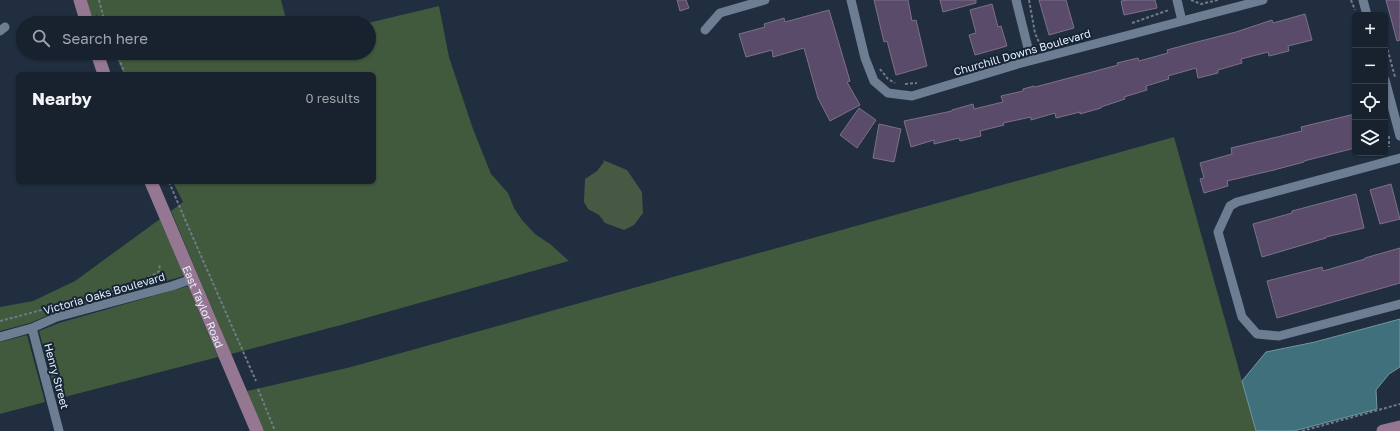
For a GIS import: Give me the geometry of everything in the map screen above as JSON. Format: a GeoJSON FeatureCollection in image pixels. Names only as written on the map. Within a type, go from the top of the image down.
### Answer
{"type":"FeatureCollection","features":[{"type":"Feature","properties":{"kind":"main road"},"geometry":{"type":"LineString","coordinates":[[80,0],[85,16]]}},
{"type":"Feature","properties":{"kind":"main road"},"geometry":{"type":"LineString","coordinates":[[99,60],[103,72]]}},
{"type":"Feature","properties":{"kind":"main road","name":"East Taylor Road"},"geometry":{"type":"LineString","coordinates":[[152,184],[256,431]]}},
{"type":"Feature","properties":{"kind":"main road"},"geometry":{"type":"LineString","coordinates":[[1383,431],[1400,427]]}},
{"type":"Feature","properties":{"kind":"street"},"geometry":{"type":"LineString","coordinates":[[705,30],[720,12],[765,0]]}},
{"type":"Feature","properties":{"kind":"street","name":"Churchill Downs Boulevard"},"geometry":{"type":"LineString","coordinates":[[851,0],[865,58],[874,81],[888,93],[912,96],[1031,60],[1263,0]]}},
{"type":"Feature","properties":{"kind":"street"},"geometry":{"type":"LineString","coordinates":[[1016,0],[1031,60]]}},
{"type":"Feature","properties":{"kind":"street"},"geometry":{"type":"LineString","coordinates":[[1363,0],[1366,12]]}},
{"type":"Feature","properties":{"kind":"street"},"geometry":{"type":"LineString","coordinates":[[1174,3],[1182,21]]}},
{"type":"Feature","properties":{"kind":"street"},"geometry":{"type":"LineString","coordinates":[[1386,84],[1400,136]]}},
{"type":"Feature","properties":{"kind":"street"},"geometry":{"type":"LineString","coordinates":[[1400,158],[1237,202],[1230,206],[1218,232],[1242,317],[1257,334],[1279,336],[1400,304]]}},
{"type":"Feature","properties":{"kind":"street","name":"Victoria Oaks Boulevard"},"geometry":{"type":"LineString","coordinates":[[0,337],[32,328],[58,318],[192,279]]}},
{"type":"Feature","properties":{"kind":"street","name":"Henry Street"},"geometry":{"type":"LineString","coordinates":[[32,328],[59,431]]}},
{"type":"Feature","properties":{"kind":"path"},"geometry":{"type":"LineString","coordinates":[[99,0],[103,16]]}},
{"type":"Feature","properties":{"kind":"path"},"geometry":{"type":"LineString","coordinates":[[1028,0],[1041,47],[1045,46]]}},
{"type":"Feature","properties":{"kind":"path"},"geometry":{"type":"LineString","coordinates":[[1191,0],[1201,4],[1218,0]]}},
{"type":"Feature","properties":{"kind":"path"},"geometry":{"type":"LineString","coordinates":[[1351,0],[1355,12]]}},
{"type":"Feature","properties":{"kind":"path"},"geometry":{"type":"LineString","coordinates":[[1126,25],[1169,12],[1174,3]]}},
{"type":"Feature","properties":{"kind":"path"},"geometry":{"type":"LineString","coordinates":[[1387,48],[1397,83]]}},
{"type":"Feature","properties":{"kind":"path"},"geometry":{"type":"LineString","coordinates":[[120,60],[124,72]]}},
{"type":"Feature","properties":{"kind":"path"},"geometry":{"type":"LineString","coordinates":[[879,66],[888,79],[898,85],[921,82]]}},
{"type":"Feature","properties":{"kind":"path"},"geometry":{"type":"LineString","coordinates":[[1388,132],[1389,147]]}},
{"type":"Feature","properties":{"kind":"path"},"geometry":{"type":"LineString","coordinates":[[171,184],[186,224],[256,381]]}},
{"type":"Feature","properties":{"kind":"path"},"geometry":{"type":"LineString","coordinates":[[108,292],[142,281],[159,271],[160,264]]}},
{"type":"Feature","properties":{"kind":"path"},"geometry":{"type":"LineString","coordinates":[[0,321],[62,304]]}},
{"type":"Feature","properties":{"kind":"path"},"geometry":{"type":"LineString","coordinates":[[258,389],[275,431]]}},
{"type":"Feature","properties":{"kind":"path"},"geometry":{"type":"LineString","coordinates":[[1302,431],[1400,404]]}},
{"type":"Feature","properties":{"kind":"shaded area"},"geometry":{"type":"Polygon","coordinates":[[[86,0],[281,0],[285,16],[97,16],[96,13],[96,16],[91,16],[86,0]]]}},
{"type":"Feature","properties":{"kind":"shaded area"},"geometry":{"type":"Polygon","coordinates":[[[439,6],[449,57],[473,129],[491,174],[508,193],[514,208],[522,220],[535,234],[550,244],[569,261],[341,325],[231,354],[171,211],[183,202],[174,184],[376,184],[376,72],[123,72],[117,60],[376,60],[376,21],[439,6]]]}},
{"type":"Feature","properties":{"kind":"shaded area"},"geometry":{"type":"Polygon","coordinates":[[[1174,137],[1256,431],[263,431],[247,391],[351,367],[1174,137]]]}},
{"type":"Feature","properties":{"kind":"shaded area"},"geometry":{"type":"Polygon","coordinates":[[[603,160],[627,170],[642,192],[643,213],[634,225],[624,230],[605,223],[599,215],[588,209],[584,202],[585,179],[597,171],[604,162],[603,160]]]}},
{"type":"Feature","properties":{"kind":"shaded area"},"geometry":{"type":"Polygon","coordinates":[[[160,219],[184,276],[56,312],[30,323],[0,331],[0,307],[33,301],[75,281],[160,219]]]}},
{"type":"Feature","properties":{"kind":"shaded area"},"geometry":{"type":"Polygon","coordinates":[[[188,286],[218,357],[57,399],[39,331],[59,323],[188,286]]]}},
{"type":"Feature","properties":{"kind":"shaded area"},"geometry":{"type":"Polygon","coordinates":[[[1400,319],[1400,367],[1389,374],[1376,390],[1377,409],[1294,431],[1256,431],[1242,381],[1266,352],[1315,342],[1400,319]]]}},
{"type":"Feature","properties":{"kind":"shaded area"},"geometry":{"type":"Polygon","coordinates":[[[27,335],[45,402],[0,414],[0,342],[27,335]]]}},
{"type":"Feature","properties":{"kind":"building"},"geometry":{"type":"Polygon","coordinates":[[[677,0],[686,0],[689,8],[680,11],[677,0]]]}},
{"type":"Feature","properties":{"kind":"building"},"geometry":{"type":"Polygon","coordinates":[[[874,0],[908,0],[912,21],[916,20],[927,66],[896,75],[887,41],[884,42],[874,0]]]}},
{"type":"Feature","properties":{"kind":"building"},"geometry":{"type":"Polygon","coordinates":[[[940,0],[976,0],[976,3],[943,12],[940,0]]]}},
{"type":"Feature","properties":{"kind":"building"},"geometry":{"type":"Polygon","coordinates":[[[1039,0],[1066,0],[1074,28],[1049,35],[1039,0]]]}},
{"type":"Feature","properties":{"kind":"building"},"geometry":{"type":"Polygon","coordinates":[[[1155,0],[1157,8],[1124,15],[1121,1],[1155,0]]]}},
{"type":"Feature","properties":{"kind":"building"},"geometry":{"type":"Polygon","coordinates":[[[1386,0],[1400,0],[1400,40],[1397,41],[1386,0]]]}},
{"type":"Feature","properties":{"kind":"building"},"geometry":{"type":"Polygon","coordinates":[[[992,4],[998,27],[1001,26],[1007,46],[975,55],[969,35],[976,33],[970,10],[992,4]]]}},
{"type":"Feature","properties":{"kind":"building"},"geometry":{"type":"Polygon","coordinates":[[[829,10],[850,81],[847,82],[860,105],[830,121],[818,98],[804,48],[773,57],[772,50],[746,57],[739,34],[765,27],[764,24],[784,18],[785,22],[829,10]]]}},
{"type":"Feature","properties":{"kind":"building"},"geometry":{"type":"Polygon","coordinates":[[[1305,14],[1312,40],[1288,46],[1289,51],[1269,56],[1268,52],[1241,59],[1242,63],[1218,70],[1218,73],[1198,78],[1196,68],[1168,76],[1169,79],[1146,86],[1147,90],[1124,97],[1125,99],[1101,108],[1080,114],[1080,112],[1056,118],[1055,113],[1031,120],[1031,117],[1003,123],[1004,125],[980,131],[981,136],[960,141],[959,138],[934,144],[934,140],[911,147],[904,121],[952,111],[973,104],[974,109],[1003,102],[1001,96],[1023,91],[1023,89],[1118,65],[1117,63],[1138,58],[1139,61],[1168,53],[1167,50],[1236,32],[1272,20],[1273,23],[1305,14]]]}},
{"type":"Feature","properties":{"kind":"building"},"geometry":{"type":"Polygon","coordinates":[[[859,108],[876,120],[857,148],[840,135],[859,108]]]}},
{"type":"Feature","properties":{"kind":"building"},"geometry":{"type":"Polygon","coordinates":[[[1352,115],[1352,149],[1227,181],[1228,186],[1204,193],[1200,179],[1204,178],[1200,163],[1232,154],[1231,148],[1302,131],[1301,127],[1352,115]]]}},
{"type":"Feature","properties":{"kind":"building"},"geometry":{"type":"Polygon","coordinates":[[[879,124],[901,129],[894,162],[873,158],[879,124]]]}},
{"type":"Feature","properties":{"kind":"building"},"geometry":{"type":"Polygon","coordinates":[[[1391,184],[1400,219],[1380,224],[1370,190],[1391,184]]]}},
{"type":"Feature","properties":{"kind":"building"},"geometry":{"type":"Polygon","coordinates":[[[1356,194],[1364,228],[1326,237],[1262,257],[1253,224],[1292,213],[1292,211],[1356,194]]]}},
{"type":"Feature","properties":{"kind":"building"},"geometry":{"type":"Polygon","coordinates":[[[1400,248],[1400,283],[1277,318],[1267,281],[1322,267],[1323,271],[1400,248]]]}}]}
